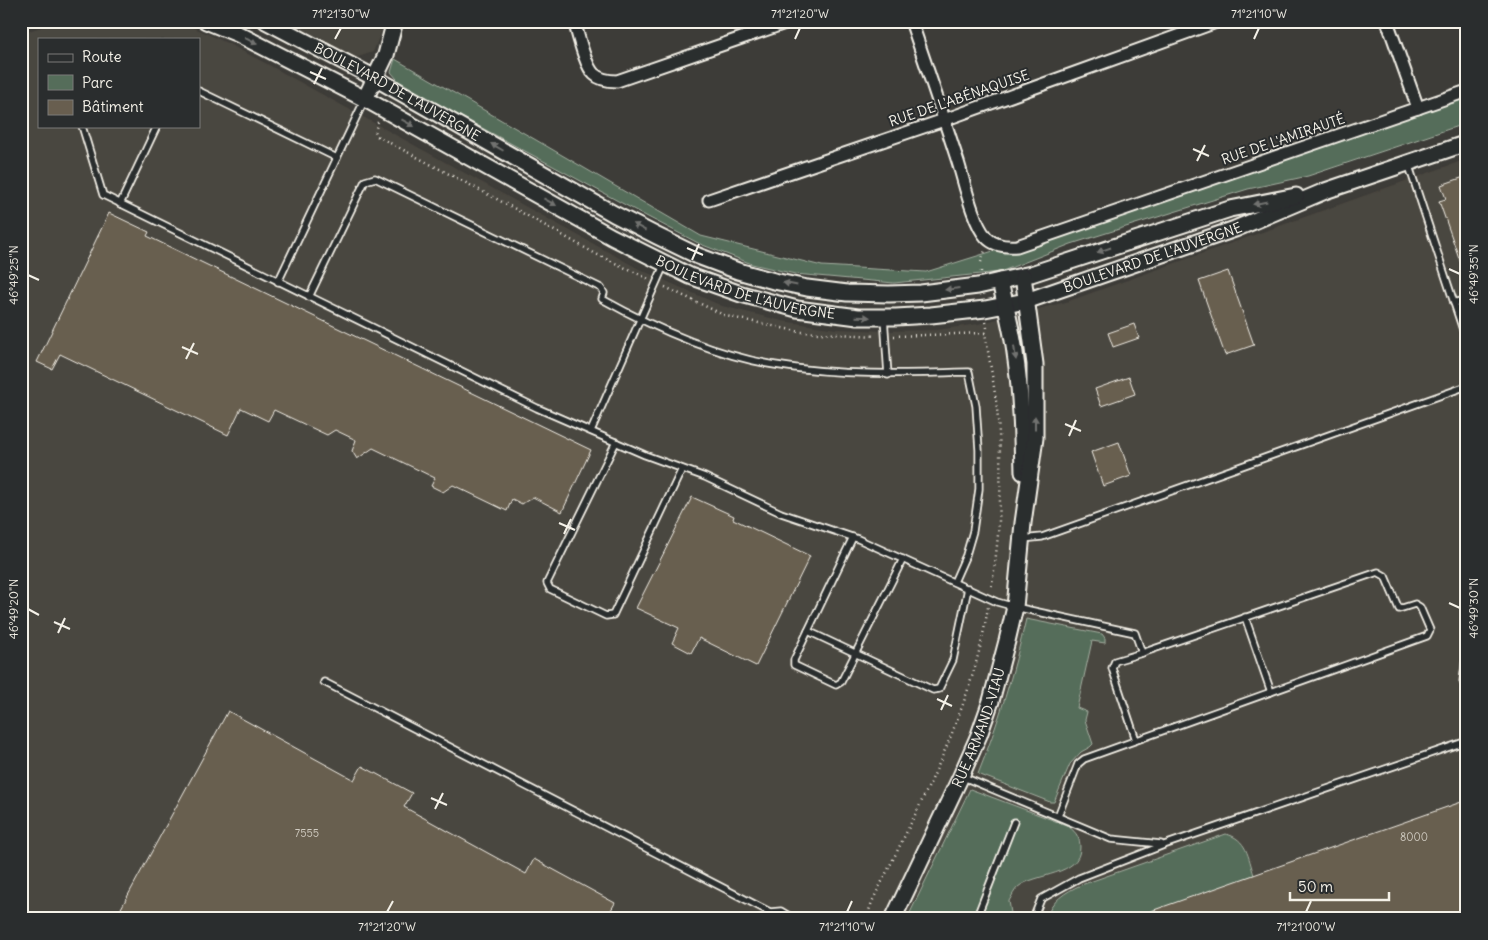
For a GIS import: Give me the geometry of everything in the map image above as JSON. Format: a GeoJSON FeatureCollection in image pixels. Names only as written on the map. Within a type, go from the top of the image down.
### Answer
{"type":"FeatureCollection","features":[{"type":"Feature","properties":{"kind":"main road","name":"BOULEVARD DE L'AUVERGNE"},"geometry":{"type":"LineString","coordinates":[[206,21],[238,34],[365,99],[612,237],[690,276],[741,294],[797,309],[858,317],[960,312],[1026,301],[1235,229],[1325,191],[1467,143]]}},
{"type":"Feature","properties":{"kind":"main road","name":"BOULEVARD DE L'AUVERGNE"},"geometry":{"type":"LineString","coordinates":[[266,21],[375,78],[623,218],[698,256],[738,271],[807,288],[847,293],[889,294],[978,286],[1000,282],[1230,209],[1325,191]]}},
{"type":"Feature","properties":{"kind":"main road"},"geometry":{"type":"LineString","coordinates":[[365,99],[386,55],[395,21]]}},
{"type":"Feature","properties":{"kind":"main road","name":"RUE ARMAND-VIAU"},"geometry":{"type":"LineString","coordinates":[[1023,276],[1035,364],[1035,438],[1023,523]]}},
{"type":"Feature","properties":{"kind":"main road","name":"RUE ARMAND-VIAU"},"geometry":{"type":"LineString","coordinates":[[895,918],[986,718],[1015,607],[1023,523],[1022,437],[1015,354],[1000,282]]}},
{"type":"Feature","properties":{"kind":"street"},"geometry":{"type":"LineString","coordinates":[[574,21],[589,68],[595,76],[617,81],[791,21]]}},
{"type":"Feature","properties":{"kind":"street"},"geometry":{"type":"LineString","coordinates":[[911,21],[978,226],[992,242]]}},
{"type":"Feature","properties":{"kind":"street","name":"RUE DE L'ABÉNAQUISE"},"geometry":{"type":"LineString","coordinates":[[709,200],[944,120],[1219,21]]}},
{"type":"Feature","properties":{"kind":"street"},"geometry":{"type":"LineString","coordinates":[[1387,21],[1418,108]]}},
{"type":"Feature","properties":{"kind":"street","name":"RUE DE L'AMIRAUTÉ"},"geometry":{"type":"LineString","coordinates":[[992,242],[1006,247],[1017,246],[1467,91]]}},
{"type":"Feature","properties":{"kind":"lane"},"geometry":{"type":"LineString","coordinates":[[200,91],[337,158]]}},
{"type":"Feature","properties":{"kind":"lane"},"geometry":{"type":"LineString","coordinates":[[278,282],[365,99]]}},
{"type":"Feature","properties":{"kind":"lane"},"geometry":{"type":"LineString","coordinates":[[83,128],[103,195],[120,204],[537,408],[645,455],[705,476],[781,513],[903,558],[997,602],[1135,633],[1142,652]]}},
{"type":"Feature","properties":{"kind":"lane"},"geometry":{"type":"LineString","coordinates":[[120,204],[156,128]]}},
{"type":"Feature","properties":{"kind":"lane"},"geometry":{"type":"LineString","coordinates":[[1408,163],[1463,330],[1467,333]]}},
{"type":"Feature","properties":{"kind":"lane"},"geometry":{"type":"LineString","coordinates":[[309,297],[365,181],[375,178],[601,288],[604,293],[602,299],[640,320],[726,354],[774,365],[820,371],[888,375],[969,372],[976,406],[979,489],[974,531],[954,582]]}},
{"type":"Feature","properties":{"kind":"lane"},"geometry":{"type":"LineString","coordinates":[[591,431],[665,264]]}},
{"type":"Feature","properties":{"kind":"lane"},"geometry":{"type":"LineString","coordinates":[[1454,303],[1467,299]]}},
{"type":"Feature","properties":{"kind":"lane"},"geometry":{"type":"LineString","coordinates":[[884,317],[888,375]]}},
{"type":"Feature","properties":{"kind":"lane"},"geometry":{"type":"LineString","coordinates":[[1022,539],[1042,537],[1467,386]]}},
{"type":"Feature","properties":{"kind":"lane"},"geometry":{"type":"LineString","coordinates":[[616,442],[547,583],[550,589],[606,616],[613,614],[682,468]]}},
{"type":"Feature","properties":{"kind":"lane"},"geometry":{"type":"LineString","coordinates":[[853,538],[794,660],[794,665],[836,685],[841,682],[856,654],[903,558]]}},
{"type":"Feature","properties":{"kind":"lane"},"geometry":{"type":"LineString","coordinates":[[1058,816],[1078,764],[1084,759],[1427,636],[1430,630],[1420,607],[1415,604],[1399,609],[1385,576],[1378,572],[1115,661],[1112,668],[1136,740]]}},
{"type":"Feature","properties":{"kind":"lane"},"geometry":{"type":"LineString","coordinates":[[808,631],[933,690],[939,689],[953,660],[968,588]]}},
{"type":"Feature","properties":{"kind":"lane"},"geometry":{"type":"LineString","coordinates":[[1245,617],[1271,692]]}},
{"type":"Feature","properties":{"kind":"lane"},"geometry":{"type":"LineString","coordinates":[[1467,648],[1463,681],[1467,692]]}},
{"type":"Feature","properties":{"kind":"lane"},"geometry":{"type":"LineString","coordinates":[[324,682],[770,912],[781,912],[794,919]]}},
{"type":"Feature","properties":{"kind":"lane"},"geometry":{"type":"LineString","coordinates":[[1034,919],[1041,899],[1079,878],[1164,844],[1467,741]]}},
{"type":"Feature","properties":{"kind":"lane"},"geometry":{"type":"LineString","coordinates":[[961,776],[1111,839],[1164,844]]}},
{"type":"Feature","properties":{"kind":"lane"},"geometry":{"type":"LineString","coordinates":[[976,919],[1014,822]]}},
{"type":"Feature","properties":{"kind":"lane"},"geometry":{"type":"LineString","coordinates":[[770,912],[773,919]]}},
{"type":"Feature","properties":{"kind":"path"},"geometry":{"type":"LineString","coordinates":[[982,277],[980,269],[983,254],[992,242]]}},
{"type":"Feature","properties":{"kind":"path"},"geometry":{"type":"LineString","coordinates":[[985,333],[987,328]]}},
{"type":"Feature","properties":{"kind":"shaded area"},"geometry":{"type":"Polygon","coordinates":[[[62,21],[178,21],[227,43],[267,64],[639,269],[722,306],[782,321],[836,329],[885,331],[937,330],[978,324],[1066,302],[1467,159],[1467,919],[32,919],[21,904],[21,33],[62,21]]]}},
{"type":"Feature","properties":{"kind":"shaded area"},"geometry":{"type":"Polygon","coordinates":[[[288,21],[383,21],[383,27],[373,52],[355,58],[288,21]]]}},
{"type":"Feature","properties":{"kind":"green space"},"geometry":{"type":"Polygon","coordinates":[[[395,59],[701,236],[822,266],[926,272],[1006,247],[1467,91],[1467,123],[1308,176],[1248,189],[1071,244],[1000,272],[894,283],[795,274],[752,264],[700,244],[402,85],[391,72],[395,59]]]}},
{"type":"Feature","properties":{"kind":"green space"},"geometry":{"type":"Polygon","coordinates":[[[1026,619],[1102,634],[1105,638],[1105,643],[1092,641],[1077,708],[1087,712],[1085,720],[1093,744],[1081,752],[1070,764],[1054,802],[978,774],[1005,698],[1026,619]]]}},
{"type":"Feature","properties":{"kind":"green space"},"geometry":{"type":"Polygon","coordinates":[[[970,789],[1066,825],[1078,837],[1080,847],[1078,856],[1073,864],[1065,869],[1026,882],[1018,887],[1009,901],[1012,919],[907,919],[970,789]]]}},
{"type":"Feature","properties":{"kind":"green space"},"geometry":{"type":"Polygon","coordinates":[[[1226,834],[1233,836],[1243,844],[1254,875],[1145,919],[1046,919],[1055,902],[1064,894],[1081,885],[1226,834]]]}},
{"type":"Feature","properties":{"kind":"building"},"geometry":{"type":"Polygon","coordinates":[[[1467,176],[1467,274],[1465,275],[1439,201],[1446,199],[1441,185],[1467,176]]]}},
{"type":"Feature","properties":{"kind":"building"},"geometry":{"type":"Polygon","coordinates":[[[109,213],[149,232],[147,236],[591,450],[562,512],[533,497],[522,504],[512,499],[507,511],[453,485],[443,492],[431,486],[435,478],[373,448],[357,459],[352,451],[356,440],[335,430],[327,435],[274,410],[268,421],[241,408],[228,435],[60,354],[52,369],[37,362],[109,213]]]}},
{"type":"Feature","properties":{"kind":"building"},"geometry":{"type":"Polygon","coordinates":[[[1228,271],[1254,345],[1225,355],[1199,281],[1228,271]]]}},
{"type":"Feature","properties":{"kind":"building"},"geometry":{"type":"Polygon","coordinates":[[[1134,324],[1139,338],[1113,347],[1108,333],[1134,324]]]}},
{"type":"Feature","properties":{"kind":"building"},"geometry":{"type":"Polygon","coordinates":[[[1129,377],[1135,394],[1101,406],[1095,389],[1129,377]]]}},
{"type":"Feature","properties":{"kind":"building"},"geometry":{"type":"Polygon","coordinates":[[[1119,442],[1131,476],[1103,486],[1091,452],[1119,442]]]}},
{"type":"Feature","properties":{"kind":"building"},"geometry":{"type":"Polygon","coordinates":[[[692,497],[734,516],[733,519],[810,556],[756,666],[699,638],[691,653],[672,643],[679,628],[636,608],[692,497]]]}},
{"type":"Feature","properties":{"kind":"building"},"geometry":{"type":"Polygon","coordinates":[[[228,711],[354,780],[362,766],[412,793],[404,807],[526,874],[534,859],[615,903],[606,919],[131,919],[119,912],[228,711]]]}},
{"type":"Feature","properties":{"kind":"building"},"geometry":{"type":"Polygon","coordinates":[[[1467,800],[1467,919],[1134,919],[1134,917],[1467,800]]]}}]}
